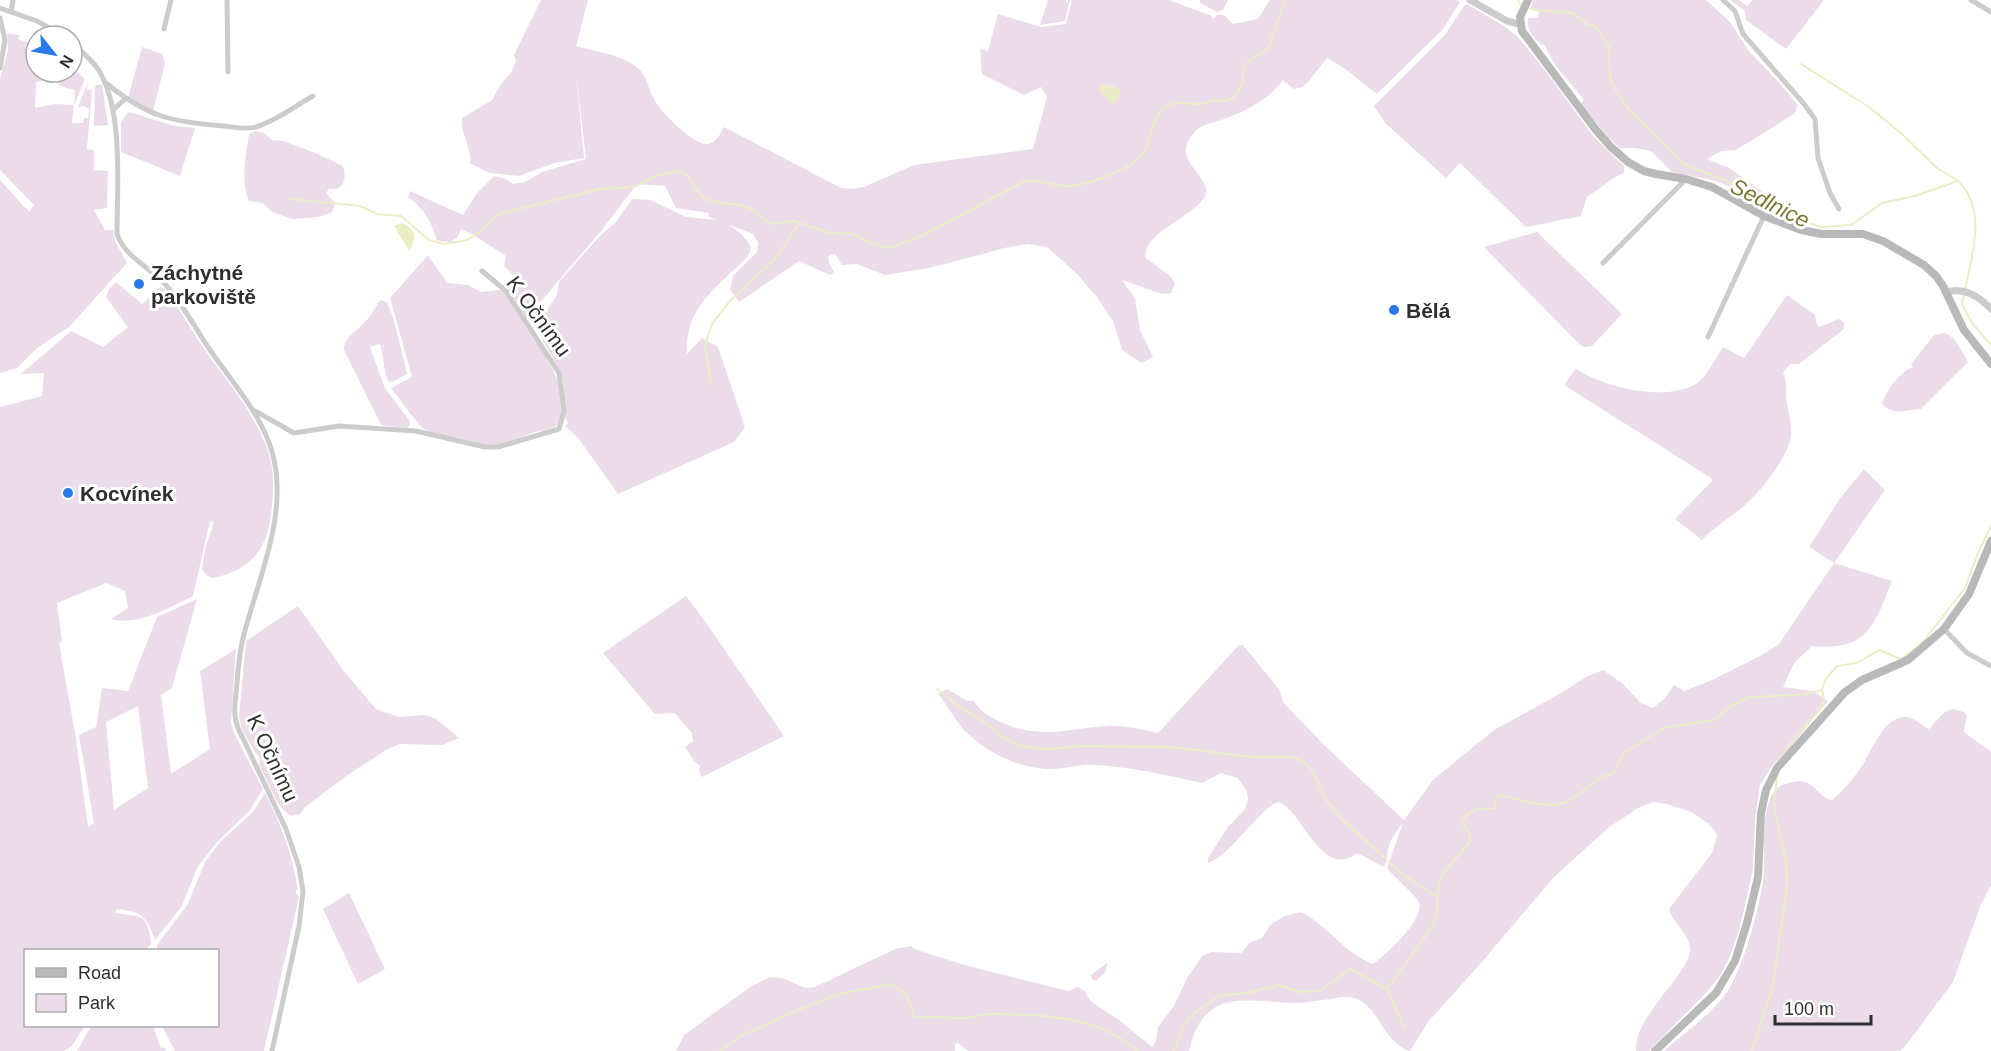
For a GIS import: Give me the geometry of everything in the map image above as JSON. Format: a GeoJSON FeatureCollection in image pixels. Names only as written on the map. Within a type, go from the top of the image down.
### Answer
{"type":"FeatureCollection","features":[{"type":"Feature","properties":{"kind":"main road"},"geometry":{"type":"LineString","coordinates":[[1527,0],[1519,24],[1527,39],[1611,147],[1628,162],[1644,171],[1686,179],[1718,189],[1764,216],[1794,228],[1815,233],[1875,236],[1929,269],[1939,280],[1964,330],[1991,364]]}},
{"type":"Feature","properties":{"kind":"main road"},"geometry":{"type":"LineString","coordinates":[[1655,1051],[1716,993],[1735,961],[1758,877],[1761,813],[1766,790],[1778,768],[1845,692],[1862,680],[1908,660],[1944,629],[1969,594],[1991,541]]}},
{"type":"Feature","properties":{"kind":"street"},"geometry":{"type":"LineString","coordinates":[[11,12],[13,0]]}},
{"type":"Feature","properties":{"kind":"street"},"geometry":{"type":"LineString","coordinates":[[164,29],[171,0]]}},
{"type":"Feature","properties":{"kind":"street"},"geometry":{"type":"LineString","coordinates":[[227,0],[228,72]]}},
{"type":"Feature","properties":{"kind":"street"},"geometry":{"type":"LineString","coordinates":[[1470,0],[1507,21],[1519,24]]}},
{"type":"Feature","properties":{"kind":"street"},"geometry":{"type":"LineString","coordinates":[[1723,0],[1735,11],[1743,34],[1815,119],[1818,158],[1830,193],[1839,209]]}},
{"type":"Feature","properties":{"kind":"street"},"geometry":{"type":"LineString","coordinates":[[1971,0],[1991,12]]}},
{"type":"Feature","properties":{"kind":"street"},"geometry":{"type":"LineString","coordinates":[[0,8],[44,24]]}},
{"type":"Feature","properties":{"kind":"street"},"geometry":{"type":"LineString","coordinates":[[0,18],[5,40],[0,68]]}},
{"type":"Feature","properties":{"kind":"street","name":"K Očnímu"},"geometry":{"type":"LineString","coordinates":[[84,54],[92,61],[105,82],[113,110],[116,135],[117,234],[120,242],[131,255],[165,284],[253,410],[273,455],[277,502],[263,570],[244,634],[238,665],[234,713],[238,728],[286,829],[299,867],[303,895],[272,1051]]}},
{"type":"Feature","properties":{"kind":"street","name":"K Očnímu"},"geometry":{"type":"LineString","coordinates":[[105,82],[125,99],[145,111],[183,123],[250,128],[268,122],[313,96]]}},
{"type":"Feature","properties":{"kind":"street"},"geometry":{"type":"LineString","coordinates":[[113,110],[125,99]]}},
{"type":"Feature","properties":{"kind":"street"},"geometry":{"type":"LineString","coordinates":[[1603,263],[1686,179]]}},
{"type":"Feature","properties":{"kind":"street"},"geometry":{"type":"LineString","coordinates":[[1708,337],[1764,216]]}},
{"type":"Feature","properties":{"kind":"street","name":"K Očnímu"},"geometry":{"type":"LineString","coordinates":[[253,410],[294,433],[339,426],[416,431],[485,447],[498,447],[559,429],[564,411],[559,373],[505,290],[482,271]]}},
{"type":"Feature","properties":{"kind":"street"},"geometry":{"type":"LineString","coordinates":[[1946,292],[1957,290],[1971,293],[1991,309]]}},
{"type":"Feature","properties":{"kind":"street"},"geometry":{"type":"LineString","coordinates":[[1944,629],[1967,653],[1991,666]]}},
{"type":"Feature","properties":{"kind":"green space"},"geometry":{"type":"Polygon","coordinates":[[[541,0],[588,0],[576,46],[616,56],[638,68],[644,75],[659,106],[679,128],[695,140],[711,143],[724,127],[841,188],[852,189],[864,187],[914,165],[1033,149],[1047,97],[1041,87],[1024,95],[982,74],[980,49],[988,51],[998,14],[1041,27],[1066,24],[1072,0],[1169,0],[1212,16],[1213,19],[1217,15],[1224,15],[1233,24],[1258,19],[1270,0],[1457,0],[1460,2],[1443,29],[1377,94],[1344,68],[1327,58],[1302,87],[1294,89],[1283,80],[1270,94],[1254,105],[1196,130],[1187,143],[1186,152],[1189,161],[1204,183],[1206,190],[1204,198],[1189,212],[1159,233],[1147,249],[1146,258],[1170,276],[1175,283],[1171,293],[1162,294],[1122,280],[1135,299],[1140,330],[1153,357],[1142,363],[1122,350],[1113,321],[1096,296],[1077,274],[1047,247],[1028,244],[1009,247],[929,268],[885,275],[857,264],[842,265],[835,254],[832,254],[828,257],[834,272],[830,275],[799,261],[739,302],[730,290],[733,276],[757,252],[758,243],[753,234],[730,225],[746,239],[751,250],[747,257],[714,289],[697,311],[687,338],[687,354],[702,338],[718,347],[745,427],[734,442],[618,494],[579,439],[565,426],[568,423],[565,417],[563,380],[542,340],[540,321],[557,295],[559,282],[598,238],[616,222],[632,199],[650,200],[686,217],[717,220],[708,217],[709,213],[676,208],[665,186],[637,184],[601,231],[522,321],[545,355],[558,380],[562,407],[555,427],[495,446],[452,439],[422,428],[391,388],[412,377],[390,298],[428,255],[447,283],[468,285],[481,292],[508,289],[513,280],[513,275],[504,266],[506,256],[472,234],[461,229],[457,238],[450,242],[437,241],[427,216],[408,197],[410,191],[463,215],[477,193],[494,176],[506,179],[513,184],[525,182],[542,172],[586,159],[576,73],[584,158],[555,163],[519,176],[489,173],[470,163],[462,118],[492,100],[511,73],[516,61],[514,55],[541,0]]]}},
{"type":"Feature","properties":{"kind":"green space"},"geometry":{"type":"Polygon","coordinates":[[[1048,0],[1066,0],[1068,3],[1070,0],[1065,21],[1040,25],[1048,0]]]}},
{"type":"Feature","properties":{"kind":"green space"},"geometry":{"type":"Polygon","coordinates":[[[1200,0],[1228,0],[1223,10],[1217,12],[1200,3],[1200,0]]]}},
{"type":"Feature","properties":{"kind":"green space"},"geometry":{"type":"Polygon","coordinates":[[[1533,0],[1706,0],[1730,22],[1748,50],[1798,105],[1794,114],[1736,150],[1721,151],[1707,159],[1729,168],[1772,198],[1767,210],[1717,181],[1672,172],[1651,151],[1620,148],[1606,135],[1581,104],[1584,100],[1556,66],[1545,46],[1532,35],[1528,27],[1528,18],[1538,18],[1539,11],[1531,8],[1533,0]]]}},
{"type":"Feature","properties":{"kind":"green space"},"geometry":{"type":"Polygon","coordinates":[[[1730,0],[1739,0],[1747,6],[1753,0],[1824,0],[1786,49],[1746,20],[1745,11],[1730,0]]]}},
{"type":"Feature","properties":{"kind":"green space"},"geometry":{"type":"Polygon","coordinates":[[[1467,4],[1517,36],[1595,138],[1624,166],[1624,173],[1587,197],[1581,216],[1526,227],[1460,163],[1446,178],[1385,123],[1374,106],[1444,36],[1467,4]]]}},
{"type":"Feature","properties":{"kind":"green space"},"geometry":{"type":"Polygon","coordinates":[[[7,33],[20,35],[18,39],[24,41],[24,84],[36,84],[35,108],[55,104],[74,105],[72,123],[83,123],[84,118],[88,118],[89,109],[84,106],[78,107],[88,82],[87,90],[92,90],[87,149],[94,150],[94,170],[108,171],[107,208],[94,210],[105,230],[113,230],[115,241],[127,263],[69,327],[37,348],[17,368],[0,373],[0,180],[29,212],[34,205],[0,170],[0,78],[8,50],[7,33]]]}},
{"type":"Feature","properties":{"kind":"green space"},"geometry":{"type":"Polygon","coordinates":[[[142,47],[162,54],[165,63],[153,111],[128,98],[142,47]]]}},
{"type":"Feature","properties":{"kind":"green space"},"geometry":{"type":"Polygon","coordinates":[[[59,84],[83,84],[74,105],[75,90],[59,84]]]}},
{"type":"Feature","properties":{"kind":"green space"},"geometry":{"type":"Polygon","coordinates":[[[102,84],[108,125],[94,126],[95,88],[96,85],[102,84]]]}},
{"type":"Feature","properties":{"kind":"green space"},"geometry":{"type":"Polygon","coordinates":[[[129,112],[175,126],[195,128],[180,176],[121,152],[121,122],[129,112]]]}},
{"type":"Feature","properties":{"kind":"green space"},"geometry":{"type":"Polygon","coordinates":[[[255,131],[264,133],[272,140],[283,141],[343,166],[345,176],[343,184],[337,189],[329,189],[326,193],[335,203],[332,212],[319,217],[292,219],[272,212],[263,203],[249,201],[244,168],[249,134],[255,131]]]}},
{"type":"Feature","properties":{"kind":"green space"},"geometry":{"type":"Polygon","coordinates":[[[1537,232],[1622,314],[1592,346],[1584,347],[1579,344],[1484,247],[1537,232]]]}},
{"type":"Feature","properties":{"kind":"green space"},"geometry":{"type":"Polygon","coordinates":[[[116,282],[142,304],[161,286],[168,293],[203,347],[239,396],[260,431],[273,471],[273,490],[269,526],[257,554],[234,572],[213,578],[206,575],[202,569],[205,549],[214,522],[210,521],[193,596],[153,615],[122,621],[111,619],[128,608],[125,591],[106,583],[57,603],[62,641],[59,643],[76,739],[88,827],[94,823],[79,735],[96,727],[102,688],[128,691],[157,617],[197,599],[172,688],[161,695],[171,774],[210,749],[200,671],[236,649],[231,722],[234,733],[263,789],[250,810],[217,842],[197,868],[182,906],[155,940],[146,920],[133,912],[117,909],[115,913],[137,916],[145,922],[151,944],[147,949],[24,949],[24,1027],[84,1027],[71,1047],[64,1051],[0,1051],[0,407],[42,396],[44,373],[21,374],[71,331],[103,347],[128,327],[106,297],[109,289],[116,282]],[[138,706],[106,722],[114,810],[148,788],[138,706]]]}},
{"type":"Feature","properties":{"kind":"green space"},"geometry":{"type":"Polygon","coordinates":[[[1787,295],[1815,315],[1817,325],[1820,327],[1839,319],[1844,322],[1844,329],[1799,364],[1790,364],[1783,373],[1791,432],[1784,456],[1754,496],[1702,540],[1675,519],[1712,481],[1711,478],[1564,385],[1576,369],[1601,381],[1633,390],[1664,392],[1692,386],[1706,374],[1723,347],[1744,358],[1787,295]]]}},
{"type":"Feature","properties":{"kind":"green space"},"geometry":{"type":"Polygon","coordinates":[[[380,300],[387,302],[394,320],[407,374],[392,382],[388,381],[380,344],[370,347],[385,388],[409,420],[410,424],[407,428],[381,425],[344,350],[348,338],[368,319],[380,300]]]}},
{"type":"Feature","properties":{"kind":"green space"},"geometry":{"type":"Polygon","coordinates":[[[1945,333],[1956,341],[1968,362],[1921,409],[1896,411],[1882,404],[1894,382],[1913,367],[1911,364],[1934,335],[1945,333]]]}},
{"type":"Feature","properties":{"kind":"green space"},"geometry":{"type":"Polygon","coordinates":[[[1864,469],[1885,490],[1834,563],[1809,547],[1840,498],[1864,469]]]}},
{"type":"Feature","properties":{"kind":"green space"},"geometry":{"type":"Polygon","coordinates":[[[1834,563],[1892,581],[1874,623],[1866,632],[1846,644],[1812,646],[1794,663],[1783,687],[1813,691],[1828,701],[1772,766],[1760,785],[1755,819],[1753,870],[1739,931],[1729,959],[1720,976],[1704,995],[1649,1051],[1636,1051],[1640,1030],[1652,1009],[1681,971],[1690,953],[1687,939],[1669,909],[1712,853],[1717,836],[1708,823],[1691,812],[1653,802],[1638,808],[1608,828],[1552,879],[1428,1022],[1410,1051],[1394,1042],[1366,1005],[1355,998],[1346,997],[1298,1003],[1236,1001],[1226,1003],[1212,1010],[1202,1020],[1195,1031],[1189,1051],[968,1051],[958,1043],[955,1044],[955,1051],[676,1051],[684,1035],[750,987],[770,977],[783,978],[805,988],[815,987],[895,949],[911,946],[968,966],[1068,991],[1078,987],[1085,991],[1093,1003],[1119,1020],[1152,1047],[1156,1041],[1158,1027],[1174,1006],[1187,978],[1202,956],[1212,952],[1241,953],[1251,942],[1262,938],[1271,924],[1285,916],[1301,912],[1354,953],[1373,964],[1403,936],[1416,918],[1419,902],[1387,868],[1403,823],[1390,843],[1384,867],[1357,853],[1344,859],[1333,858],[1323,852],[1297,819],[1279,802],[1264,812],[1217,859],[1208,863],[1208,858],[1228,827],[1245,809],[1248,799],[1247,792],[1238,778],[1221,773],[1202,783],[1108,766],[1089,765],[1052,769],[1029,767],[994,753],[965,731],[938,694],[947,689],[968,701],[974,701],[980,709],[992,717],[1024,730],[1051,732],[1114,726],[1158,733],[1239,645],[1243,645],[1279,689],[1283,702],[1324,745],[1404,820],[1433,780],[1494,730],[1588,676],[1603,670],[1622,683],[1641,703],[1653,708],[1665,698],[1674,685],[1684,691],[1762,655],[1779,644],[1834,563]]]}},
{"type":"Feature","properties":{"kind":"green space"},"geometry":{"type":"Polygon","coordinates":[[[686,596],[784,736],[702,777],[699,771],[700,766],[685,747],[693,741],[692,733],[674,713],[655,714],[603,653],[686,596]]]}},
{"type":"Feature","properties":{"kind":"green space"},"geometry":{"type":"Polygon","coordinates":[[[298,606],[343,670],[376,709],[399,717],[425,715],[436,719],[459,738],[442,745],[400,744],[388,749],[352,772],[305,807],[300,814],[290,816],[278,804],[259,765],[260,760],[242,730],[239,717],[246,641],[298,606]]]}},
{"type":"Feature","properties":{"kind":"green space"},"geometry":{"type":"Polygon","coordinates":[[[1954,709],[1964,712],[1967,716],[1964,732],[1991,752],[1991,886],[1981,904],[1953,982],[1907,1044],[1900,1051],[1664,1051],[1719,1003],[1737,972],[1753,928],[1760,899],[1764,876],[1765,819],[1773,794],[1780,786],[1800,781],[1806,782],[1823,796],[1832,800],[1857,773],[1878,737],[1890,723],[1909,717],[1929,729],[1943,714],[1954,709]]]}},
{"type":"Feature","properties":{"kind":"green space"},"geometry":{"type":"Polygon","coordinates":[[[265,793],[286,840],[296,877],[298,890],[295,891],[299,897],[264,1051],[175,1051],[163,1027],[219,1027],[219,949],[157,949],[157,945],[188,904],[205,862],[219,843],[253,812],[265,793]]]}},
{"type":"Feature","properties":{"kind":"green space"},"geometry":{"type":"Polygon","coordinates":[[[349,893],[385,969],[358,984],[323,909],[349,893]]]}},
{"type":"Feature","properties":{"kind":"green space"},"geometry":{"type":"Polygon","coordinates":[[[1107,963],[1106,971],[1096,981],[1092,979],[1091,975],[1107,963]]]}},
{"type":"Feature","properties":{"kind":"green space"},"geometry":{"type":"Polygon","coordinates":[[[90,1027],[153,1027],[161,1048],[164,1047],[166,1051],[77,1051],[90,1027]]]}},
{"type":"Feature","properties":{"kind":"shaded area"},"geometry":{"type":"Polygon","coordinates":[[[1103,84],[1114,86],[1121,91],[1114,104],[1102,94],[1099,87],[1103,84]]]}},
{"type":"Feature","properties":{"kind":"shaded area"},"geometry":{"type":"Polygon","coordinates":[[[402,223],[410,228],[414,235],[409,251],[394,226],[402,223]]]}},
{"type":"Feature","properties":{"kind":"waterway"},"geometry":{"type":"LineString","coordinates":[[291,199],[360,206],[377,214],[401,216],[429,240],[444,244],[467,240],[499,214],[600,189],[634,187],[658,175],[681,171],[689,177],[707,200],[749,208],[770,224],[794,221],[829,233],[853,234],[876,245],[890,248],[924,235],[1025,181],[1071,186],[1100,179],[1122,170],[1144,152],[1157,116],[1166,107],[1175,103],[1204,104],[1213,100],[1227,101],[1235,95],[1243,83],[1244,70],[1248,62],[1268,49],[1285,0]]}},
{"type":"Feature","properties":{"kind":"waterway","name":"Sedlnice"},"geometry":{"type":"LineString","coordinates":[[1518,0],[1520,4],[1534,10],[1573,13],[1588,25],[1595,25],[1609,47],[1610,78],[1631,112],[1684,164],[1749,190],[1771,207],[1789,216],[1821,227],[1851,225],[1882,203],[1915,196],[1958,181],[1968,194],[1975,224],[1975,240],[1962,305],[1972,323],[1991,345]]}},
{"type":"Feature","properties":{"kind":"waterway"},"geometry":{"type":"LineString","coordinates":[[1801,64],[1869,107],[1902,134],[1937,168],[1957,180]]}},
{"type":"Feature","properties":{"kind":"waterway"},"geometry":{"type":"LineString","coordinates":[[711,385],[705,345],[712,324],[729,302],[776,258],[799,223]]}},
{"type":"Feature","properties":{"kind":"waterway"},"geometry":{"type":"LineString","coordinates":[[1173,1051],[1191,1015],[1219,996],[1252,992],[1279,985],[1299,992],[1320,991],[1350,969],[1387,989],[1433,926],[1437,911],[1439,883],[1444,872],[1470,842],[1470,835],[1461,822],[1475,810],[1495,808],[1495,799],[1501,795],[1551,805],[1566,802],[1601,778],[1614,773],[1624,753],[1664,728],[1714,720],[1730,706],[1750,697],[1799,695],[1822,690],[1825,680],[1837,666],[1857,663],[1879,650],[1900,659],[1903,658],[1922,643],[1965,588],[1991,525]]}},
{"type":"Feature","properties":{"kind":"waterway"},"geometry":{"type":"LineString","coordinates":[[937,689],[1001,736],[1020,746],[1048,749],[1078,746],[1170,747],[1252,757],[1292,757],[1304,762],[1312,770],[1328,803],[1343,820],[1385,858]]}},
{"type":"Feature","properties":{"kind":"waterway"},"geometry":{"type":"LineString","coordinates":[[1776,766],[1795,737],[1820,710],[1824,698],[1822,690]]}},
{"type":"Feature","properties":{"kind":"waterway"},"geometry":{"type":"LineString","coordinates":[[1752,1051],[1773,986],[1787,885],[1786,860],[1774,809],[1777,775]]}},
{"type":"Feature","properties":{"kind":"waterway"},"geometry":{"type":"LineString","coordinates":[[1389,862],[1401,873],[1437,897]]}},
{"type":"Feature","properties":{"kind":"waterway"},"geometry":{"type":"LineString","coordinates":[[720,1051],[741,1036],[839,994],[892,984],[907,996],[915,1017],[964,1018],[989,1014],[1054,1017],[1101,1028],[1138,1051]]}},
{"type":"Feature","properties":{"kind":"waterway"},"geometry":{"type":"LineString","coordinates":[[1387,989],[1404,1027]]}},
{"type":"Feature","properties":{"kind":"place","name":"Záchytné parkoviště"},"geometry":{"type":"Point","coordinates":[139,284]}},
{"type":"Feature","properties":{"kind":"place","name":"Bělá"},"geometry":{"type":"Point","coordinates":[1394,310]}},
{"type":"Feature","properties":{"kind":"place","name":"Kocvínek"},"geometry":{"type":"Point","coordinates":[68,493]}}]}
